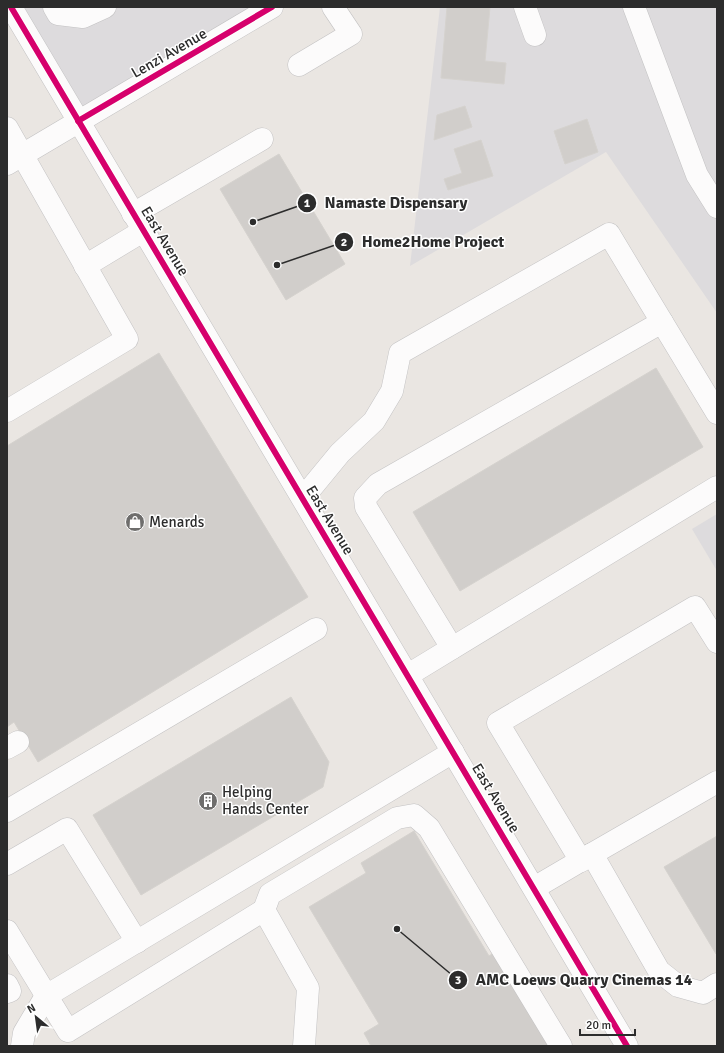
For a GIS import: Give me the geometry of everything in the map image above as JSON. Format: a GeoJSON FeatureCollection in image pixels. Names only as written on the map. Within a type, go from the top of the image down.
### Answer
{"type":"FeatureCollection","features":[{"type":"Feature","properties":{"kind":"street","name":"East Avenue"},"geometry":{"type":"LineString","coordinates":[[11,7],[627,1046]]}},
{"type":"Feature","properties":{"kind":"street"},"geometry":{"type":"LineString","coordinates":[[54,7],[58,14],[83,17],[105,7]]}},
{"type":"Feature","properties":{"kind":"street","name":"Lenzi Avenue"},"geometry":{"type":"LineString","coordinates":[[15,160],[241,15],[272,7]]}},
{"type":"Feature","properties":{"kind":"street"},"geometry":{"type":"LineString","coordinates":[[299,65],[351,34],[333,7]]}},
{"type":"Feature","properties":{"kind":"street"},"geometry":{"type":"LineString","coordinates":[[525,7],[535,35]]}},
{"type":"Feature","properties":{"kind":"street"},"geometry":{"type":"LineString","coordinates":[[634,7],[697,175],[717,207]]}},
{"type":"Feature","properties":{"kind":"street"},"geometry":{"type":"LineString","coordinates":[[7,128],[15,160],[85,266],[127,339],[7,411]]}},
{"type":"Feature","properties":{"kind":"street"},"geometry":{"type":"LineString","coordinates":[[85,266],[138,222],[262,139]]}},
{"type":"Feature","properties":{"kind":"street"},"geometry":{"type":"LineString","coordinates":[[303,498],[340,453],[374,421],[392,392],[400,352],[609,234],[717,413]]}},
{"type":"Feature","properties":{"kind":"street"},"geometry":{"type":"LineString","coordinates":[[452,648],[366,507],[365,498],[378,484],[662,322]]}},
{"type":"Feature","properties":{"kind":"street"},"geometry":{"type":"LineString","coordinates":[[408,675],[717,487]]}},
{"type":"Feature","properties":{"kind":"street"},"geometry":{"type":"LineString","coordinates":[[717,642],[695,607],[498,723],[659,971],[678,986],[703,993],[717,984]]}},
{"type":"Feature","properties":{"kind":"street"},"geometry":{"type":"LineString","coordinates":[[7,810],[316,629]]}},
{"type":"Feature","properties":{"kind":"street"},"geometry":{"type":"LineString","coordinates":[[22,1046],[24,1033],[46,996],[453,752]]}},
{"type":"Feature","properties":{"kind":"street"},"geometry":{"type":"LineString","coordinates":[[534,888],[717,782]]}},
{"type":"Feature","properties":{"kind":"street"},"geometry":{"type":"LineString","coordinates":[[7,931],[68,1031],[264,910],[270,894],[397,818],[414,815],[428,828],[561,1046]]}},
{"type":"Feature","properties":{"kind":"street"},"geometry":{"type":"LineString","coordinates":[[7,864],[67,829],[137,942]]}},
{"type":"Feature","properties":{"kind":"street"},"geometry":{"type":"LineString","coordinates":[[264,910],[308,988],[304,1046]]}},
{"type":"Feature","properties":{"kind":"street"},"geometry":{"type":"LineString","coordinates":[[7,985],[10,991],[7,992]]}},
{"type":"Feature","properties":{"kind":"shaded area"},"geometry":{"type":"Polygon","coordinates":[[[15,7],[266,7],[78,115],[15,7]]]}},
{"type":"Feature","properties":{"kind":"shaded area"},"geometry":{"type":"Polygon","coordinates":[[[440,7],[717,7],[717,313],[606,152],[410,266],[440,7]]]}},
{"type":"Feature","properties":{"kind":"shaded area"},"geometry":{"type":"Polygon","coordinates":[[[717,514],[717,571],[692,529],[717,514]]]}},
{"type":"Feature","properties":{"kind":"building"},"geometry":{"type":"Polygon","coordinates":[[[447,7],[490,7],[485,61],[506,63],[504,84],[441,78],[447,7]]]}},
{"type":"Feature","properties":{"kind":"building"},"geometry":{"type":"Polygon","coordinates":[[[465,106],[472,127],[434,140],[437,115],[465,106]]]}},
{"type":"Feature","properties":{"kind":"building"},"geometry":{"type":"Polygon","coordinates":[[[587,119],[598,152],[565,164],[554,131],[587,119]]]}},
{"type":"Feature","properties":{"kind":"building"},"geometry":{"type":"Polygon","coordinates":[[[481,140],[493,176],[448,190],[444,179],[462,173],[454,149],[481,140]]]}},
{"type":"Feature","properties":{"kind":"building"},"geometry":{"type":"Polygon","coordinates":[[[279,154],[345,264],[286,300],[220,189],[279,154]]]}},
{"type":"Feature","properties":{"kind":"building","name":"Menards"},"geometry":{"type":"Polygon","coordinates":[[[159,353],[308,597],[38,762],[14,722],[7,727],[7,446],[159,353]]]}},
{"type":"Feature","properties":{"kind":"building"},"geometry":{"type":"Polygon","coordinates":[[[656,368],[703,447],[460,591],[413,512],[656,368]]]}},
{"type":"Feature","properties":{"kind":"building","name":"Helping Hands Center"},"geometry":{"type":"Polygon","coordinates":[[[291,697],[329,762],[323,787],[141,895],[93,815],[291,697]]]}},
{"type":"Feature","properties":{"kind":"building"},"geometry":{"type":"Polygon","coordinates":[[[414,831],[489,956],[498,950],[555,1046],[371,1046],[364,1033],[379,1024],[309,907],[366,873],[361,863],[414,831]]]}},
{"type":"Feature","properties":{"kind":"building"},"geometry":{"type":"Polygon","coordinates":[[[717,836],[717,953],[716,954],[664,867],[717,836]]]}},
{"type":"Feature","properties":{"kind":"cycle path"},"geometry":{"type":"LineString","coordinates":[[11,7],[627,1046]]}},
{"type":"Feature","properties":{"kind":"cycle path"},"geometry":{"type":"LineString","coordinates":[[78,121],[272,7]]}},
{"type":"Feature","properties":{"kind":"place","name":"Namaste Dispensary"},"geometry":{"type":"Point","coordinates":[253,222]}},
{"type":"Feature","properties":{"kind":"place","name":"Home2Home Project"},"geometry":{"type":"Point","coordinates":[277,265]}},
{"type":"Feature","properties":{"kind":"place","name":"Menards"},"geometry":{"type":"Point","coordinates":[135,522]}},
{"type":"Feature","properties":{"kind":"place","name":"Helping Hands Center"},"geometry":{"type":"Point","coordinates":[208,801]}},
{"type":"Feature","properties":{"kind":"place","name":"AMC Loews Quarry Cinemas 14"},"geometry":{"type":"Point","coordinates":[397,929]}}]}
